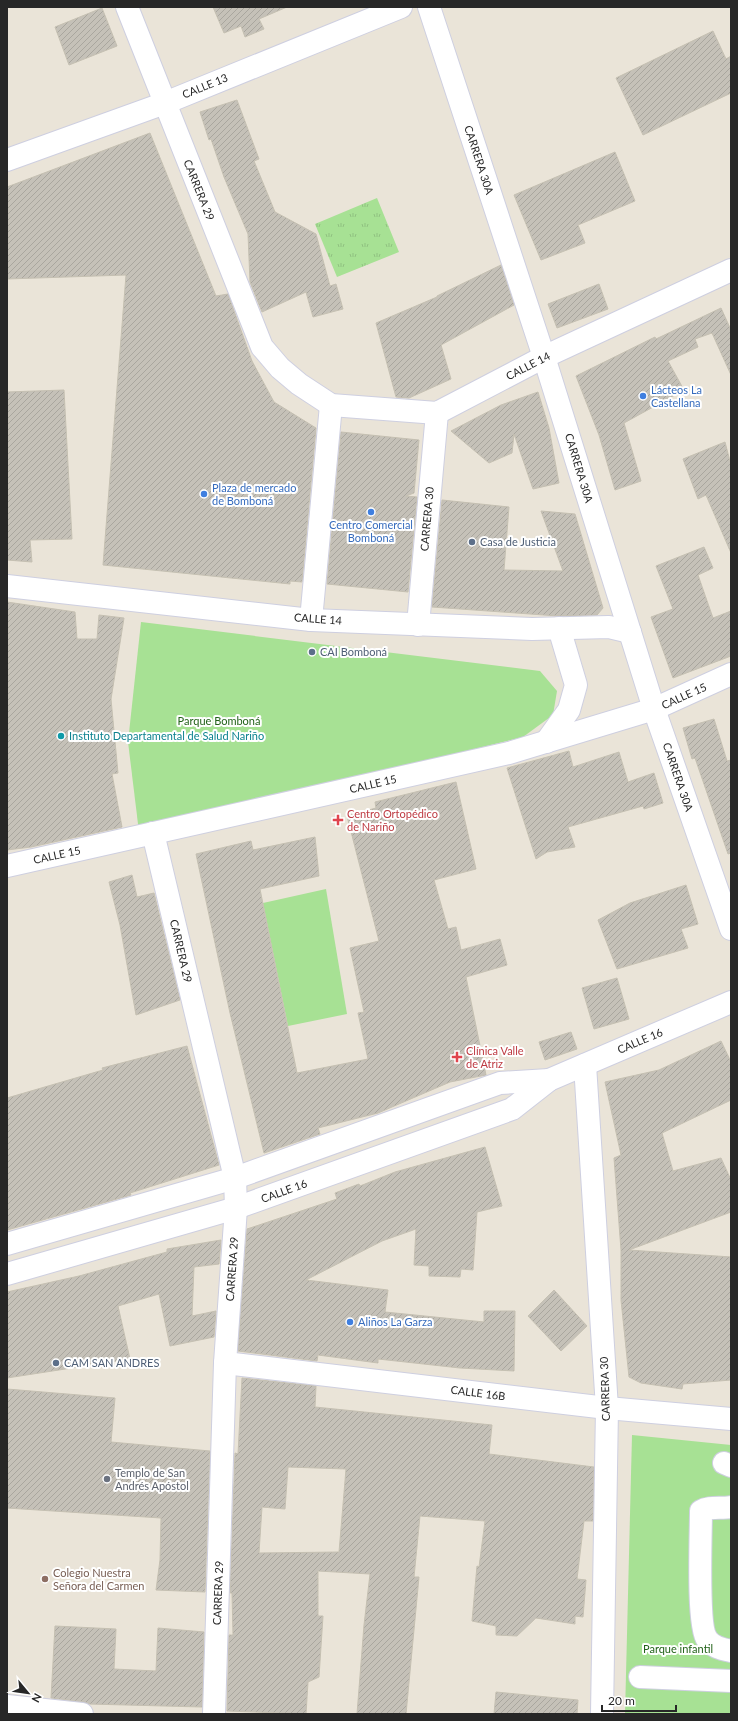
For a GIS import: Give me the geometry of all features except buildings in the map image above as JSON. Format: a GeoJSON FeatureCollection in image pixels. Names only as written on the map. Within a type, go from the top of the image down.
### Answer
{"type":"FeatureCollection","features":[{"type":"Feature","properties":{"kind":"street","name":"CARRERA 29"},"geometry":{"type":"LineString","coordinates":[[127,7],[262,347],[280,368],[299,384],[330,405]]}},
{"type":"Feature","properties":{"kind":"street","name":"CALLE 13"},"geometry":{"type":"LineString","coordinates":[[7,160],[165,103],[401,7]]}},
{"type":"Feature","properties":{"kind":"street","name":"CARRERA 30A"},"geometry":{"type":"LineString","coordinates":[[429,7],[544,357],[654,709],[731,928]]}},
{"type":"Feature","properties":{"kind":"street","name":"CALLE 14"},"geometry":{"type":"LineString","coordinates":[[437,413],[544,357],[731,270]]}},
{"type":"Feature","properties":{"kind":"street"},"geometry":{"type":"LineString","coordinates":[[311,620],[330,405],[437,413]]}},
{"type":"Feature","properties":{"kind":"street","name":"CARRERA 30"},"geometry":{"type":"LineString","coordinates":[[418,624],[437,413]]}},
{"type":"Feature","properties":{"kind":"street","name":"CALLE 14"},"geometry":{"type":"LineString","coordinates":[[7,586],[311,620],[532,629],[609,627],[630,632]]}},
{"type":"Feature","properties":{"kind":"street"},"geometry":{"type":"LineString","coordinates":[[546,742],[569,710],[576,685],[560,628]]}},
{"type":"Feature","properties":{"kind":"street","name":"CALLE 15"},"geometry":{"type":"LineString","coordinates":[[7,866],[509,753],[654,709],[731,674]]}},
{"type":"Feature","properties":{"kind":"street","name":"CARRERA 29"},"geometry":{"type":"LineString","coordinates":[[154,833],[235,1178],[236,1208],[225,1362],[214,1714]]}},
{"type":"Feature","properties":{"kind":"street","name":"CALLE 16"},"geometry":{"type":"LineString","coordinates":[[7,1274],[236,1208],[512,1109],[549,1080],[731,1002]]}},
{"type":"Feature","properties":{"kind":"street","name":"CARRERA 30"},"geometry":{"type":"LineString","coordinates":[[584,1065],[607,1408],[602,1714]]}},
{"type":"Feature","properties":{"kind":"street","name":"CALLE 16"},"geometry":{"type":"LineString","coordinates":[[7,1244],[235,1178],[500,1083],[549,1080]]}},
{"type":"Feature","properties":{"kind":"street","name":"CALLE 16B"},"geometry":{"type":"LineString","coordinates":[[225,1362],[607,1408],[731,1419]]}},
{"type":"Feature","properties":{"kind":"street"},"geometry":{"type":"LineString","coordinates":[[731,1507],[705,1508],[701,1511],[702,1626],[706,1639],[716,1647],[731,1651]]}},
{"type":"Feature","properties":{"kind":"street"},"geometry":{"type":"LineString","coordinates":[[640,1677],[731,1681]]}},
{"type":"Feature","properties":{"kind":"street"},"geometry":{"type":"LineString","coordinates":[[7,1706],[82,1714]]}},
{"type":"Feature","properties":{"kind":"green space"},"geometry":{"type":"Polygon","coordinates":[[[377,198],[399,252],[337,277],[315,224],[377,198]]]}},
{"type":"Feature","properties":{"kind":"green space","name":"Parque Bomboná"},"geometry":{"type":"Polygon","coordinates":[[[141,622],[540,671],[557,691],[553,715],[523,737],[139,832],[128,742],[141,622]]]}},
{"type":"Feature","properties":{"kind":"green space"},"geometry":{"type":"Polygon","coordinates":[[[326,889],[347,1014],[288,1026],[263,903],[326,889]]]}},
{"type":"Feature","properties":{"kind":"green space","name":"Parque infantil"},"geometry":{"type":"Polygon","coordinates":[[[632,1435],[731,1445],[731,1714],[625,1714],[632,1435]]]}},
{"type":"Feature","properties":{"kind":"place","name":"Lácteos La Castellana"},"geometry":{"type":"Point","coordinates":[643,396]}},
{"type":"Feature","properties":{"kind":"place","name":"Plaza de mercado de Bomboná"},"geometry":{"type":"Point","coordinates":[204,494]}},
{"type":"Feature","properties":{"kind":"place","name":"Centro Comercial Bomboná"},"geometry":{"type":"Point","coordinates":[371,512]}},
{"type":"Feature","properties":{"kind":"place","name":"Casa de Justicia"},"geometry":{"type":"Point","coordinates":[472,542]}},
{"type":"Feature","properties":{"kind":"place","name":"CAI Bomboná"},"geometry":{"type":"Point","coordinates":[312,652]}},
{"type":"Feature","properties":{"kind":"place","name":"Instituto Departamental de Salud Nariño"},"geometry":{"type":"Point","coordinates":[61,736]}},
{"type":"Feature","properties":{"kind":"place","name":"Centro Ortopédico de Nariño"},"geometry":{"type":"Point","coordinates":[338,820]}},
{"type":"Feature","properties":{"kind":"place","name":"Clínica Valle de Atriz"},"geometry":{"type":"Point","coordinates":[457,1057]}},
{"type":"Feature","properties":{"kind":"place","name":"Aliños La Garza"},"geometry":{"type":"Point","coordinates":[350,1322]}},
{"type":"Feature","properties":{"kind":"place","name":"CAM SAN ANDRES"},"geometry":{"type":"Point","coordinates":[56,1363]}},
{"type":"Feature","properties":{"kind":"place","name":"Templo de San Andrés Apóstol"},"geometry":{"type":"Point","coordinates":[107,1479]}},
{"type":"Feature","properties":{"kind":"place","name":"Colegio Nuestra Señora del Carmen"},"geometry":{"type":"Point","coordinates":[45,1579]}}]}
